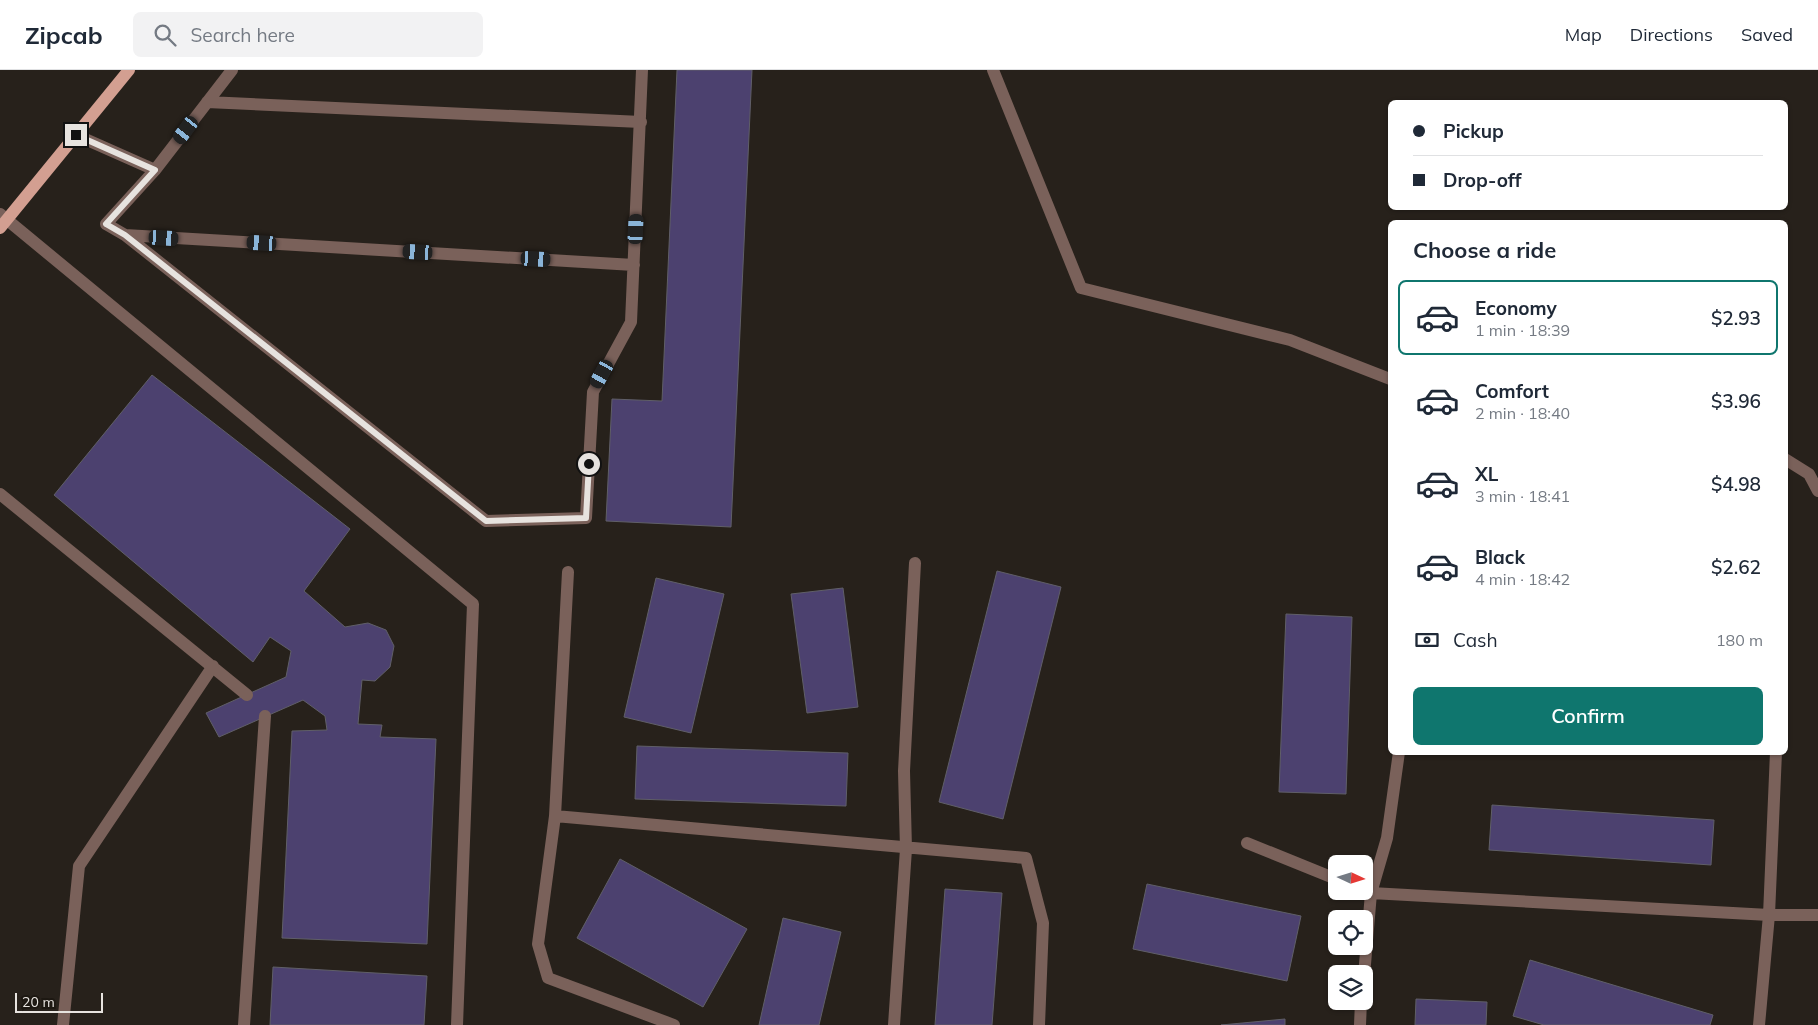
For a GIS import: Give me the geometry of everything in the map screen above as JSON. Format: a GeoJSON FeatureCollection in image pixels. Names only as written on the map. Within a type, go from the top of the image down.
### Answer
{"type":"FeatureCollection","features":[{"type":"Feature","properties":{"kind":"main road"},"geometry":{"type":"LineString","coordinates":[[2,221],[129,70]]}},
{"type":"Feature","properties":{"kind":"lane"},"geometry":{"type":"LineString","coordinates":[[232,70],[155,170],[106,224],[125,235],[486,521],[586,518],[593,392],[631,322],[642,70]]}},
{"type":"Feature","properties":{"kind":"lane"},"geometry":{"type":"LineString","coordinates":[[993,70],[1081,288],[1290,340],[1388,378]]}},
{"type":"Feature","properties":{"kind":"lane"},"geometry":{"type":"LineString","coordinates":[[207,102],[641,122]]}},
{"type":"Feature","properties":{"kind":"lane"},"geometry":{"type":"LineString","coordinates":[[76,135],[155,170]]}},
{"type":"Feature","properties":{"kind":"lane"},"geometry":{"type":"LineString","coordinates":[[2,221],[473,604],[457,1025]]}},
{"type":"Feature","properties":{"kind":"lane"},"geometry":{"type":"LineString","coordinates":[[125,235],[634,265]]}},
{"type":"Feature","properties":{"kind":"lane"},"geometry":{"type":"LineString","coordinates":[[1788,461],[1810,474],[1818,491]]}},
{"type":"Feature","properties":{"kind":"lane"},"geometry":{"type":"LineString","coordinates":[[0,494],[247,695]]}},
{"type":"Feature","properties":{"kind":"lane"},"geometry":{"type":"LineString","coordinates":[[894,1025],[906,849],[904,771],[915,562]]}},
{"type":"Feature","properties":{"kind":"lane"},"geometry":{"type":"LineString","coordinates":[[568,572],[555,816],[538,944],[548,978],[674,1025]]}},
{"type":"Feature","properties":{"kind":"lane"},"geometry":{"type":"LineString","coordinates":[[63,1025],[79,866],[213,666]]}},
{"type":"Feature","properties":{"kind":"lane"},"geometry":{"type":"LineString","coordinates":[[244,1025],[265,716]]}},
{"type":"Feature","properties":{"kind":"lane"},"geometry":{"type":"LineString","coordinates":[[1373,875],[1387,838],[1399,755]]}},
{"type":"Feature","properties":{"kind":"lane"},"geometry":{"type":"LineString","coordinates":[[1760,1025],[1769,915],[1776,755]]}},
{"type":"Feature","properties":{"kind":"lane"},"geometry":{"type":"LineString","coordinates":[[555,816],[906,849],[1026,858],[1043,923],[1039,1025]]}},
{"type":"Feature","properties":{"kind":"lane"},"geometry":{"type":"LineString","coordinates":[[1247,844],[1328,876]]}},
{"type":"Feature","properties":{"kind":"lane"},"geometry":{"type":"LineString","coordinates":[[1373,891],[1769,915],[1818,915]]}},
{"type":"Feature","properties":{"kind":"lane"},"geometry":{"type":"LineString","coordinates":[[1364,965],[1367,900]]}},
{"type":"Feature","properties":{"kind":"lane"},"geometry":{"type":"LineString","coordinates":[[1360,1025],[1361,1010]]}},
{"type":"Feature","properties":{"kind":"building"},"geometry":{"type":"Polygon","coordinates":[[[677,70],[752,70],[731,527],[606,521],[612,399],[662,401],[677,70]]]}},
{"type":"Feature","properties":{"kind":"building"},"geometry":{"type":"Polygon","coordinates":[[[152,375],[350,529],[304,591],[345,627],[368,623],[386,630],[394,646],[390,667],[375,681],[362,680],[358,724],[382,725],[380,737],[436,739],[427,944],[282,938],[292,731],[327,730],[325,716],[303,700],[219,737],[206,713],[286,677],[291,651],[270,637],[253,662],[54,495],[152,375]]]}},
{"type":"Feature","properties":{"kind":"building"},"geometry":{"type":"Polygon","coordinates":[[[997,571],[1061,587],[1003,819],[939,802],[997,571]]]}},
{"type":"Feature","properties":{"kind":"building"},"geometry":{"type":"Polygon","coordinates":[[[656,578],[724,594],[691,733],[624,717],[656,578]]]}},
{"type":"Feature","properties":{"kind":"building"},"geometry":{"type":"Polygon","coordinates":[[[843,588],[858,707],[807,713],[791,594],[843,588]]]}},
{"type":"Feature","properties":{"kind":"building"},"geometry":{"type":"Polygon","coordinates":[[[1286,614],[1352,617],[1346,794],[1279,792],[1286,614]]]}},
{"type":"Feature","properties":{"kind":"building"},"geometry":{"type":"Polygon","coordinates":[[[637,746],[848,753],[846,806],[635,799],[637,746]]]}},
{"type":"Feature","properties":{"kind":"building"},"geometry":{"type":"Polygon","coordinates":[[[1492,805],[1714,820],[1711,865],[1489,850],[1492,805]]]}},
{"type":"Feature","properties":{"kind":"building"},"geometry":{"type":"Polygon","coordinates":[[[620,859],[747,929],[703,1007],[577,938],[620,859]]]}},
{"type":"Feature","properties":{"kind":"building"},"geometry":{"type":"Polygon","coordinates":[[[1147,884],[1301,916],[1287,981],[1133,949],[1147,884]]]}},
{"type":"Feature","properties":{"kind":"building"},"geometry":{"type":"Polygon","coordinates":[[[945,889],[1002,893],[992,1025],[935,1025],[945,889]]]}},
{"type":"Feature","properties":{"kind":"building"},"geometry":{"type":"Polygon","coordinates":[[[783,918],[841,932],[819,1025],[759,1025],[783,918]]]}},
{"type":"Feature","properties":{"kind":"building"},"geometry":{"type":"Polygon","coordinates":[[[1530,960],[1713,1015],[1710,1025],[1544,1025],[1513,1016],[1530,960]]]}},
{"type":"Feature","properties":{"kind":"building"},"geometry":{"type":"Polygon","coordinates":[[[273,967],[427,976],[424,1025],[270,1025],[273,967]]]}},
{"type":"Feature","properties":{"kind":"building"},"geometry":{"type":"Polygon","coordinates":[[[1416,999],[1487,1002],[1486,1025],[1415,1025],[1416,999]]]}},
{"type":"Feature","properties":{"kind":"building"},"geometry":{"type":"Polygon","coordinates":[[[1285,1019],[1285,1025],[1221,1025],[1285,1019]]]}},
{"type":"Feature","properties":{"kind":"route"},"geometry":{"type":"LineString","coordinates":[[76,135],[155,170],[106,224],[125,235],[486,521],[586,518],[589,464]]}}]}
